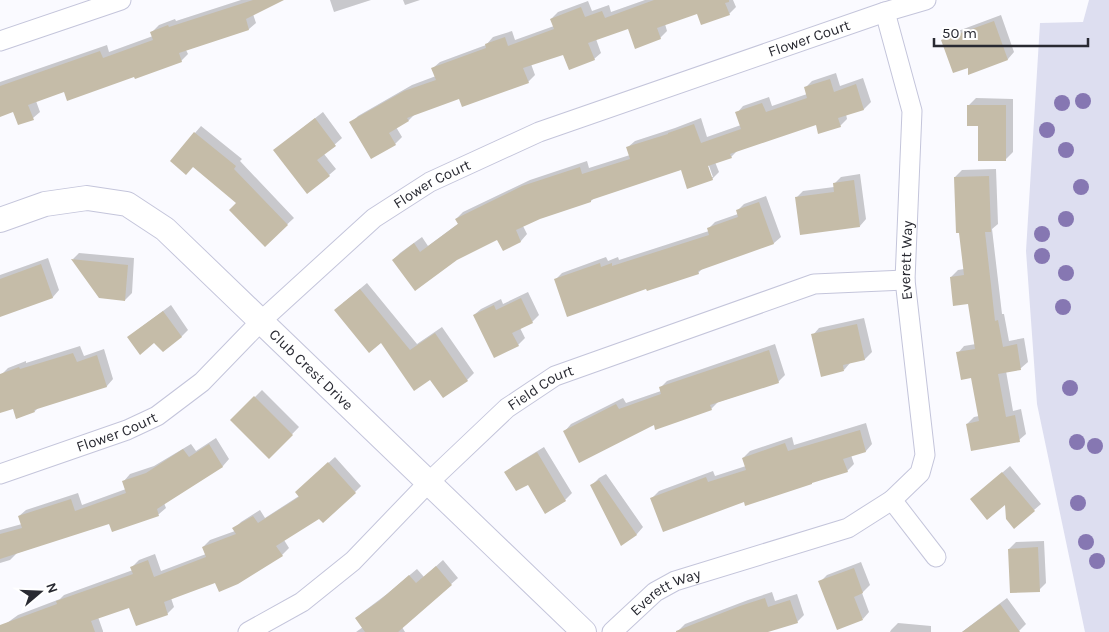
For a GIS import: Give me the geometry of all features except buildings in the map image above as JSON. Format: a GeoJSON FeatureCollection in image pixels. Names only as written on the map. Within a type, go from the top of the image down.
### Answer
{"type":"FeatureCollection","features":[{"type":"Feature","properties":{"kind":"street"},"geometry":{"type":"LineString","coordinates":[[0,40],[121,0]]}},
{"type":"Feature","properties":{"kind":"street","name":"Flower Court"},"geometry":{"type":"LineString","coordinates":[[0,474],[126,430],[157,416],[202,382],[262,321],[374,218],[430,182],[540,132],[885,12],[926,0]]}},
{"type":"Feature","properties":{"kind":"street","name":"Everett Way"},"geometry":{"type":"LineString","coordinates":[[612,632],[655,592],[675,581],[848,528],[892,500],[920,472],[925,455],[906,280],[912,111],[885,12]]}},
{"type":"Feature","properties":{"kind":"street","name":"Club Crest Drive"},"geometry":{"type":"LineString","coordinates":[[0,220],[45,204],[87,198],[127,204],[165,229],[584,632]]}},
{"type":"Feature","properties":{"kind":"street","name":"Field Court"},"geometry":{"type":"LineString","coordinates":[[248,632],[302,602],[354,561],[428,483],[507,408],[555,376],[814,284],[906,280]]}},
{"type":"Feature","properties":{"kind":"street"},"geometry":{"type":"LineString","coordinates":[[892,500],[936,557]]}},
{"type":"Feature","properties":{"kind":"shaded area"},"geometry":{"type":"Polygon","coordinates":[[[1089,0],[1109,0],[1109,632],[1085,632],[1037,404],[1026,251],[1040,23],[1083,22],[1089,0]]]}}]}
